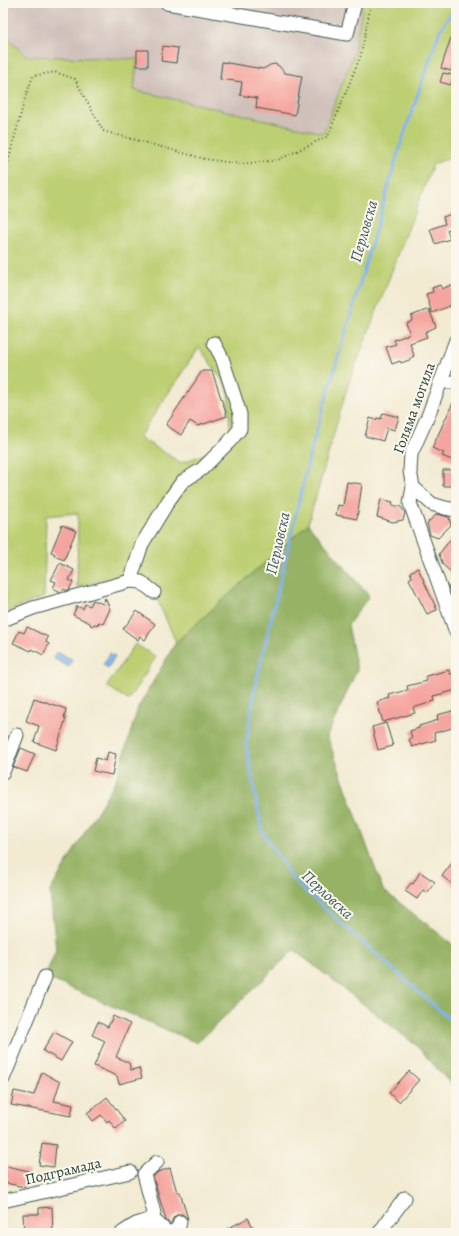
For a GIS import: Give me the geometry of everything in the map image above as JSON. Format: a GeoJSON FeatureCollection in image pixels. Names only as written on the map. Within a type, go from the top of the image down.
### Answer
{"type":"FeatureCollection","features":[{"type":"Feature","properties":{"kind":"street"},"geometry":{"type":"LineString","coordinates":[[167,3],[347,34],[355,3]]}},
{"type":"Feature","properties":{"kind":"street","name":"Голяма могила"},"geometry":{"type":"LineString","coordinates":[[456,340],[428,416],[411,454],[410,470],[413,487],[410,503],[456,632]]}},
{"type":"Feature","properties":{"kind":"street"},"geometry":{"type":"LineString","coordinates":[[130,581],[142,544],[169,500],[182,482],[202,469],[229,442],[240,428],[240,414],[222,358],[214,343]]}},
{"type":"Feature","properties":{"kind":"street"},"geometry":{"type":"LineString","coordinates":[[440,382],[456,382]]}},
{"type":"Feature","properties":{"kind":"street"},"geometry":{"type":"LineString","coordinates":[[413,487],[432,504],[456,510]]}},
{"type":"Feature","properties":{"kind":"street"},"geometry":{"type":"LineString","coordinates":[[3,620],[33,608],[130,581],[140,582],[154,592]]}},
{"type":"Feature","properties":{"kind":"street"},"geometry":{"type":"LineString","coordinates":[[3,772],[17,735]]}},
{"type":"Feature","properties":{"kind":"street"},"geometry":{"type":"LineString","coordinates":[[3,1079],[45,977]]}},
{"type":"Feature","properties":{"kind":"street"},"geometry":{"type":"LineString","coordinates":[[149,1224],[154,1213],[144,1174],[157,1162]]}},
{"type":"Feature","properties":{"kind":"street","name":"Подграмада"},"geometry":{"type":"LineString","coordinates":[[3,1200],[130,1172]]}},
{"type":"Feature","properties":{"kind":"street"},"geometry":{"type":"LineString","coordinates":[[379,1233],[405,1198]]}},
{"type":"Feature","properties":{"kind":"street"},"geometry":{"type":"LineString","coordinates":[[122,1233],[136,1224],[149,1224],[167,1232],[173,1232],[177,1229],[180,1222]]}},
{"type":"Feature","properties":{"kind":"path"},"geometry":{"type":"LineString","coordinates":[[3,181],[25,98],[33,76],[55,72],[75,80],[103,131],[205,159],[241,164],[278,160],[328,136],[361,55],[371,3]]}},
{"type":"Feature","properties":{"kind":"shaded area"},"geometry":{"type":"Polygon","coordinates":[[[8,3],[363,3],[354,54],[323,133],[134,90],[137,59],[26,56],[3,34],[8,3]]]}},
{"type":"Feature","properties":{"kind":"green space"},"geometry":{"type":"Polygon","coordinates":[[[3,3],[8,3],[3,34],[3,3]]]}},
{"type":"Feature","properties":{"kind":"green space"},"geometry":{"type":"Polygon","coordinates":[[[363,3],[456,3],[456,156],[433,164],[347,388],[308,524],[176,642],[157,599],[123,574],[77,587],[78,513],[46,516],[44,597],[3,613],[3,34],[26,56],[137,59],[134,90],[323,133],[354,54],[363,3]],[[199,347],[139,437],[181,463],[212,451],[230,432],[228,388],[199,347]]]}},
{"type":"Feature","properties":{"kind":"green space"},"geometry":{"type":"Polygon","coordinates":[[[308,524],[369,596],[348,625],[357,670],[327,736],[383,890],[456,947],[456,1090],[417,1046],[294,950],[197,1043],[45,977],[56,950],[50,891],[116,780],[138,708],[176,642],[308,524]]]}},
{"type":"Feature","properties":{"kind":"green space"},"geometry":{"type":"Polygon","coordinates":[[[135,644],[156,657],[128,700],[107,686],[135,644]]]}},
{"type":"Feature","properties":{"kind":"water"},"geometry":{"type":"Polygon","coordinates":[[[56,652],[72,659],[69,667],[53,658],[56,652]]]}},
{"type":"Feature","properties":{"kind":"water"},"geometry":{"type":"Polygon","coordinates":[[[110,653],[115,656],[108,668],[103,665],[110,653]]]}},
{"type":"Feature","properties":{"kind":"building"},"geometry":{"type":"Polygon","coordinates":[[[454,28],[456,29],[456,54],[451,71],[441,68],[454,28]]]}},
{"type":"Feature","properties":{"kind":"building"},"geometry":{"type":"Polygon","coordinates":[[[163,46],[178,48],[176,63],[161,61],[163,46]]]}},
{"type":"Feature","properties":{"kind":"building"},"geometry":{"type":"Polygon","coordinates":[[[137,50],[148,50],[148,66],[137,66],[137,50]]]}},
{"type":"Feature","properties":{"kind":"building"},"geometry":{"type":"Polygon","coordinates":[[[222,62],[263,69],[275,64],[285,73],[302,76],[295,115],[256,108],[257,98],[240,95],[242,82],[220,79],[222,62]]]}},
{"type":"Feature","properties":{"kind":"building"},"geometry":{"type":"Polygon","coordinates":[[[443,73],[453,75],[451,85],[440,82],[443,73]]]}},
{"type":"Feature","properties":{"kind":"building"},"geometry":{"type":"Polygon","coordinates":[[[456,212],[456,227],[447,230],[450,239],[435,244],[430,229],[445,224],[443,217],[456,212]]]}},
{"type":"Feature","properties":{"kind":"building"},"geometry":{"type":"Polygon","coordinates":[[[440,285],[442,289],[451,285],[456,302],[432,313],[426,294],[433,292],[432,288],[440,285]]]}},
{"type":"Feature","properties":{"kind":"building"},"geometry":{"type":"Polygon","coordinates":[[[429,309],[436,327],[425,332],[427,337],[410,343],[414,356],[412,359],[401,363],[400,361],[392,364],[386,347],[396,344],[394,340],[410,334],[406,323],[412,320],[411,316],[429,309]]]}},
{"type":"Feature","properties":{"kind":"building"},"geometry":{"type":"Polygon","coordinates":[[[202,371],[212,371],[227,416],[198,426],[190,421],[181,435],[166,425],[202,371]]]}},
{"type":"Feature","properties":{"kind":"building"},"geometry":{"type":"Polygon","coordinates":[[[456,396],[456,451],[452,460],[442,456],[444,453],[432,448],[456,396]]]}},
{"type":"Feature","properties":{"kind":"building"},"geometry":{"type":"Polygon","coordinates":[[[383,413],[399,417],[395,430],[387,428],[383,441],[365,436],[370,418],[376,420],[377,418],[381,419],[383,413]]]}},
{"type":"Feature","properties":{"kind":"building"},"geometry":{"type":"Polygon","coordinates":[[[443,470],[456,470],[456,486],[443,486],[443,470]]]}},
{"type":"Feature","properties":{"kind":"building"},"geometry":{"type":"Polygon","coordinates":[[[347,482],[362,484],[357,519],[336,515],[338,505],[343,506],[347,482]]]}},
{"type":"Feature","properties":{"kind":"building"},"geometry":{"type":"Polygon","coordinates":[[[381,499],[393,502],[392,505],[401,507],[405,513],[403,520],[393,522],[377,517],[381,499]]]}},
{"type":"Feature","properties":{"kind":"building"},"geometry":{"type":"Polygon","coordinates":[[[437,514],[449,517],[451,525],[438,538],[430,535],[427,523],[437,514]]]}},
{"type":"Feature","properties":{"kind":"building"},"geometry":{"type":"Polygon","coordinates":[[[62,525],[76,531],[64,560],[54,556],[55,554],[51,552],[62,525]]]}},
{"type":"Feature","properties":{"kind":"building"},"geometry":{"type":"Polygon","coordinates":[[[450,540],[456,545],[456,568],[452,573],[443,565],[439,554],[450,540]]]}},
{"type":"Feature","properties":{"kind":"building"},"geometry":{"type":"Polygon","coordinates":[[[60,563],[74,570],[69,580],[73,582],[69,590],[64,589],[61,592],[53,588],[56,582],[51,580],[60,563]]]}},
{"type":"Feature","properties":{"kind":"building"},"geometry":{"type":"Polygon","coordinates":[[[418,568],[437,610],[427,614],[409,579],[412,577],[410,572],[418,568]]]}},
{"type":"Feature","properties":{"kind":"building"},"geometry":{"type":"Polygon","coordinates":[[[456,585],[456,596],[452,597],[448,587],[456,585]]]}},
{"type":"Feature","properties":{"kind":"building"},"geometry":{"type":"Polygon","coordinates":[[[105,598],[110,609],[103,624],[99,622],[98,625],[95,624],[91,626],[90,623],[73,615],[77,606],[83,609],[85,604],[90,606],[93,600],[103,604],[105,598]]]}},
{"type":"Feature","properties":{"kind":"building"},"geometry":{"type":"Polygon","coordinates":[[[137,611],[155,624],[145,640],[140,636],[138,640],[123,629],[137,611]]]}},
{"type":"Feature","properties":{"kind":"building"},"geometry":{"type":"Polygon","coordinates":[[[27,627],[48,637],[46,642],[49,644],[43,655],[32,649],[31,651],[13,643],[19,631],[24,633],[27,627]]]}},
{"type":"Feature","properties":{"kind":"building"},"geometry":{"type":"Polygon","coordinates":[[[449,670],[450,674],[456,672],[456,690],[434,696],[435,700],[431,701],[432,702],[413,708],[415,713],[383,722],[377,702],[390,698],[389,695],[408,690],[407,686],[427,681],[426,676],[449,670]]]}},
{"type":"Feature","properties":{"kind":"building"},"geometry":{"type":"Polygon","coordinates":[[[34,698],[66,709],[64,718],[66,718],[56,750],[34,742],[39,726],[26,721],[34,698]]]}},
{"type":"Feature","properties":{"kind":"building"},"geometry":{"type":"Polygon","coordinates":[[[456,710],[456,727],[434,733],[436,740],[412,747],[409,739],[412,738],[410,731],[419,728],[419,726],[438,720],[437,715],[456,710]]]}},
{"type":"Feature","properties":{"kind":"building"},"geometry":{"type":"Polygon","coordinates":[[[386,723],[393,746],[378,750],[372,727],[386,723]]]}},
{"type":"Feature","properties":{"kind":"building"},"geometry":{"type":"Polygon","coordinates":[[[21,748],[35,754],[27,772],[13,767],[21,748]]]}},
{"type":"Feature","properties":{"kind":"building"},"geometry":{"type":"Polygon","coordinates":[[[108,752],[116,754],[112,775],[93,771],[96,758],[106,761],[108,752]]]}},
{"type":"Feature","properties":{"kind":"building"},"geometry":{"type":"Polygon","coordinates":[[[456,858],[456,887],[442,876],[456,858]]]}},
{"type":"Feature","properties":{"kind":"building"},"geometry":{"type":"Polygon","coordinates":[[[420,872],[435,882],[427,893],[423,890],[417,899],[405,891],[411,883],[413,884],[420,872]]]}},
{"type":"Feature","properties":{"kind":"building"},"geometry":{"type":"Polygon","coordinates":[[[113,1016],[130,1024],[116,1057],[129,1063],[131,1070],[139,1068],[142,1078],[119,1084],[117,1076],[94,1066],[105,1041],[92,1035],[98,1022],[108,1027],[113,1016]]]}},
{"type":"Feature","properties":{"kind":"building"},"geometry":{"type":"Polygon","coordinates":[[[54,1032],[72,1042],[61,1061],[43,1051],[54,1032]]]}},
{"type":"Feature","properties":{"kind":"building"},"geometry":{"type":"Polygon","coordinates":[[[409,1071],[419,1080],[399,1102],[389,1093],[409,1071]]]}},
{"type":"Feature","properties":{"kind":"building"},"geometry":{"type":"Polygon","coordinates":[[[42,1072],[60,1082],[54,1101],[73,1105],[71,1116],[11,1105],[14,1091],[34,1095],[42,1072]]]}},
{"type":"Feature","properties":{"kind":"building"},"geometry":{"type":"Polygon","coordinates":[[[107,1097],[125,1121],[116,1129],[109,1120],[107,1122],[101,1115],[93,1121],[87,1113],[107,1097]]]}},
{"type":"Feature","properties":{"kind":"building"},"geometry":{"type":"Polygon","coordinates":[[[42,1143],[56,1145],[54,1167],[39,1165],[42,1143]]]}},
{"type":"Feature","properties":{"kind":"building"},"geometry":{"type":"Polygon","coordinates":[[[6,1166],[29,1171],[25,1187],[5,1183],[6,1175],[4,1174],[6,1166]]]}},
{"type":"Feature","properties":{"kind":"building"},"geometry":{"type":"Polygon","coordinates":[[[170,1168],[177,1192],[180,1192],[188,1219],[182,1214],[178,1214],[174,1217],[170,1224],[166,1220],[153,1177],[158,1172],[170,1168]]]}},
{"type":"Feature","properties":{"kind":"building"},"geometry":{"type":"Polygon","coordinates":[[[52,1207],[53,1233],[24,1233],[23,1214],[39,1214],[39,1208],[52,1207]]]}},
{"type":"Feature","properties":{"kind":"building"},"geometry":{"type":"Polygon","coordinates":[[[248,1218],[256,1233],[219,1233],[248,1218]]]}},
{"type":"Feature","properties":{"kind":"waterway","name":"Перловска"},"geometry":{"type":"LineString","coordinates":[[456,6],[440,30],[401,143],[311,450],[255,687],[246,745],[262,831],[294,881],[456,1025]]}}]}
